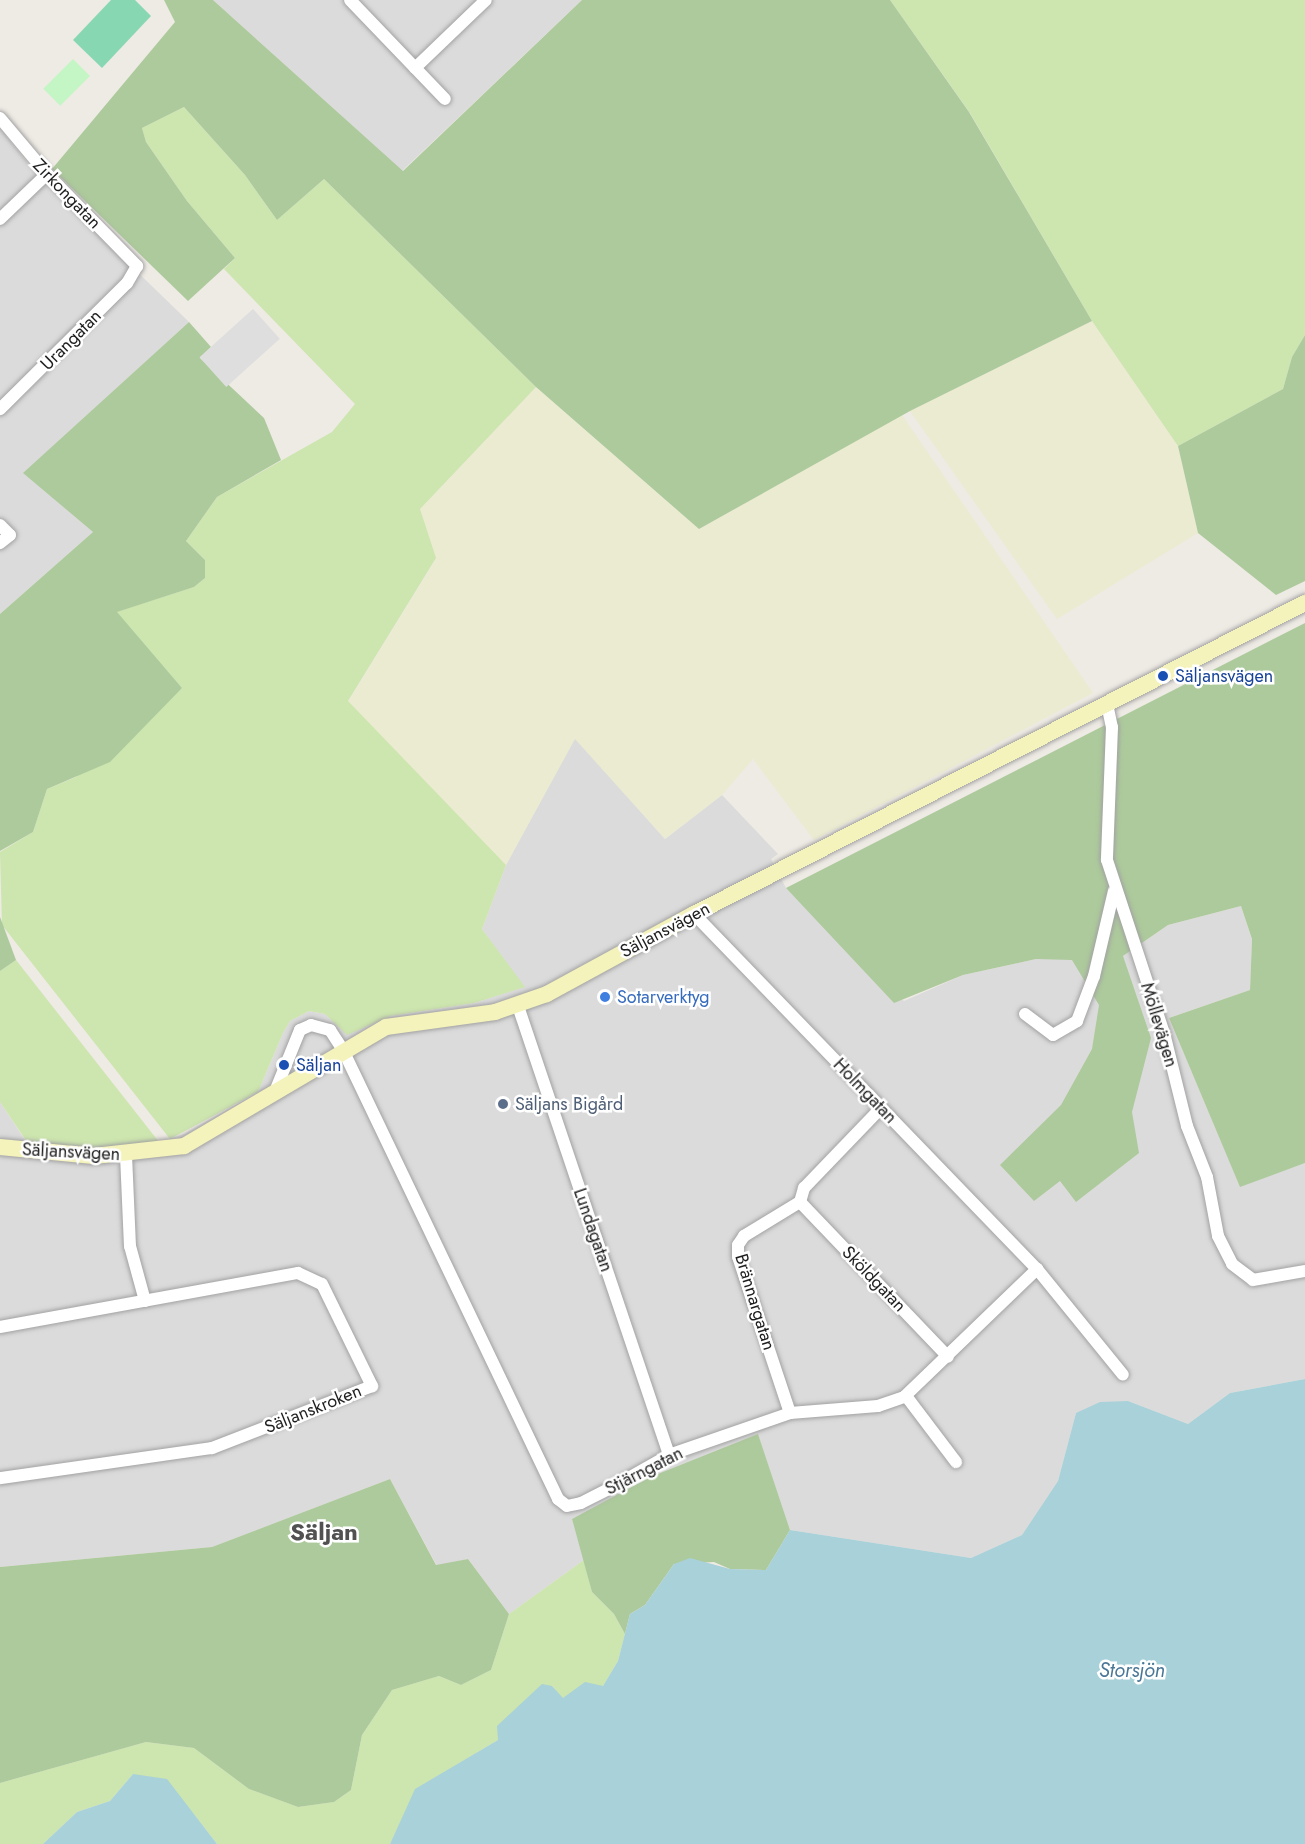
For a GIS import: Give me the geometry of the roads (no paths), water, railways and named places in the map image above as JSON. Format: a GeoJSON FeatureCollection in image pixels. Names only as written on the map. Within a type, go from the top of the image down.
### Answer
{"type":"FeatureCollection","features":[{"type":"Feature","properties":{"kind":"street"},"geometry":{"type":"LineString","coordinates":[[350,0],[445,99]]}},
{"type":"Feature","properties":{"kind":"street"},"geometry":{"type":"LineString","coordinates":[[415,68],[486,0]]}},
{"type":"Feature","properties":{"kind":"street","name":"Zirkongatan"},"geometry":{"type":"LineString","coordinates":[[0,118],[47,174],[137,266]]}},
{"type":"Feature","properties":{"kind":"street"},"geometry":{"type":"LineString","coordinates":[[0,219],[47,174]]}},
{"type":"Feature","properties":{"kind":"street","name":"Urangatan"},"geometry":{"type":"LineString","coordinates":[[0,410],[128,284],[137,266]]}},
{"type":"Feature","properties":{"kind":"street"},"geometry":{"type":"LineString","coordinates":[[0,525],[10,535],[0,543]]}},
{"type":"Feature","properties":{"kind":"street","name":"Säljansvägen"},"geometry":{"type":"LineString","coordinates":[[0,1147],[66,1155],[126,1155],[184,1146],[274,1095],[343,1050],[386,1026],[518,1006],[1305,603]]}},
{"type":"Feature","properties":{"kind":"street","name":"Möllevägen"},"geometry":{"type":"LineString","coordinates":[[1107,704],[1112,727],[1107,846],[1114,890],[1164,1033],[1187,1126],[1207,1177],[1218,1236],[1232,1264],[1253,1280],[1305,1271]]}},
{"type":"Feature","properties":{"kind":"street"},"geometry":{"type":"LineString","coordinates":[[1025,1014],[1053,1035],[1077,1021],[1095,976],[1114,890]]}},
{"type":"Feature","properties":{"kind":"street","name":"Holmgatan"},"geometry":{"type":"LineString","coordinates":[[694,914],[1037,1269]]}},
{"type":"Feature","properties":{"kind":"street","name":"Lundagatan"},"geometry":{"type":"LineString","coordinates":[[518,1006],[669,1455]]}},
{"type":"Feature","properties":{"kind":"street","name":"Stjärngatan"},"geometry":{"type":"LineString","coordinates":[[274,1095],[292,1042],[305,1026],[318,1025],[330,1030],[343,1050],[558,1499],[567,1506],[581,1503],[669,1455],[790,1413],[871,1407],[906,1396],[1037,1269]]}},
{"type":"Feature","properties":{"kind":"street","name":"Brännargatan"},"geometry":{"type":"LineString","coordinates":[[790,1413],[738,1251],[744,1236],[800,1202],[804,1188],[881,1108]]}},
{"type":"Feature","properties":{"kind":"street"},"geometry":{"type":"LineString","coordinates":[[0,1327],[145,1301],[130,1246],[126,1155]]}},
{"type":"Feature","properties":{"kind":"street","name":"Sköldgatan"},"geometry":{"type":"LineString","coordinates":[[800,1202],[948,1357]]}},
{"type":"Feature","properties":{"kind":"street"},"geometry":{"type":"LineString","coordinates":[[1037,1269],[1123,1375]]}},
{"type":"Feature","properties":{"kind":"street","name":"Säljanskroken"},"geometry":{"type":"LineString","coordinates":[[0,1478],[212,1448],[372,1386],[322,1284],[298,1273],[145,1301]]}},
{"type":"Feature","properties":{"kind":"street"},"geometry":{"type":"LineString","coordinates":[[906,1396],[956,1462]]}},
{"type":"Feature","properties":{"kind":"water","name":"Storsjön"},"geometry":{"type":"Polygon","coordinates":[[[1305,1379],[1305,1844],[390,1844],[415,1789],[498,1740],[497,1726],[542,1684],[552,1686],[563,1698],[585,1682],[603,1686],[618,1661],[630,1614],[645,1605],[674,1564],[690,1558],[730,1569],[766,1570],[790,1530],[971,1558],[1022,1535],[1058,1481],[1076,1413],[1100,1402],[1128,1401],[1188,1424],[1230,1393],[1305,1379]]]}},
{"type":"Feature","properties":{"kind":"water"},"geometry":{"type":"Polygon","coordinates":[[[133,1774],[167,1779],[217,1844],[43,1844],[77,1812],[110,1801],[133,1774]]]}},
{"type":"Feature","properties":{"kind":"place","name":"Säljansvägen"},"geometry":{"type":"Point","coordinates":[1163,676]}},
{"type":"Feature","properties":{"kind":"place","name":"Sotarverktyg"},"geometry":{"type":"Point","coordinates":[605,997]}},
{"type":"Feature","properties":{"kind":"place","name":"Säljan"},"geometry":{"type":"Point","coordinates":[284,1065]}},
{"type":"Feature","properties":{"kind":"place","name":"Säljans Bigård"},"geometry":{"type":"Point","coordinates":[503,1104]}},
{"type":"Feature","properties":{"kind":"district","name":"Säljan"},"geometry":{"type":"Point","coordinates":[324,1532]}}]}
